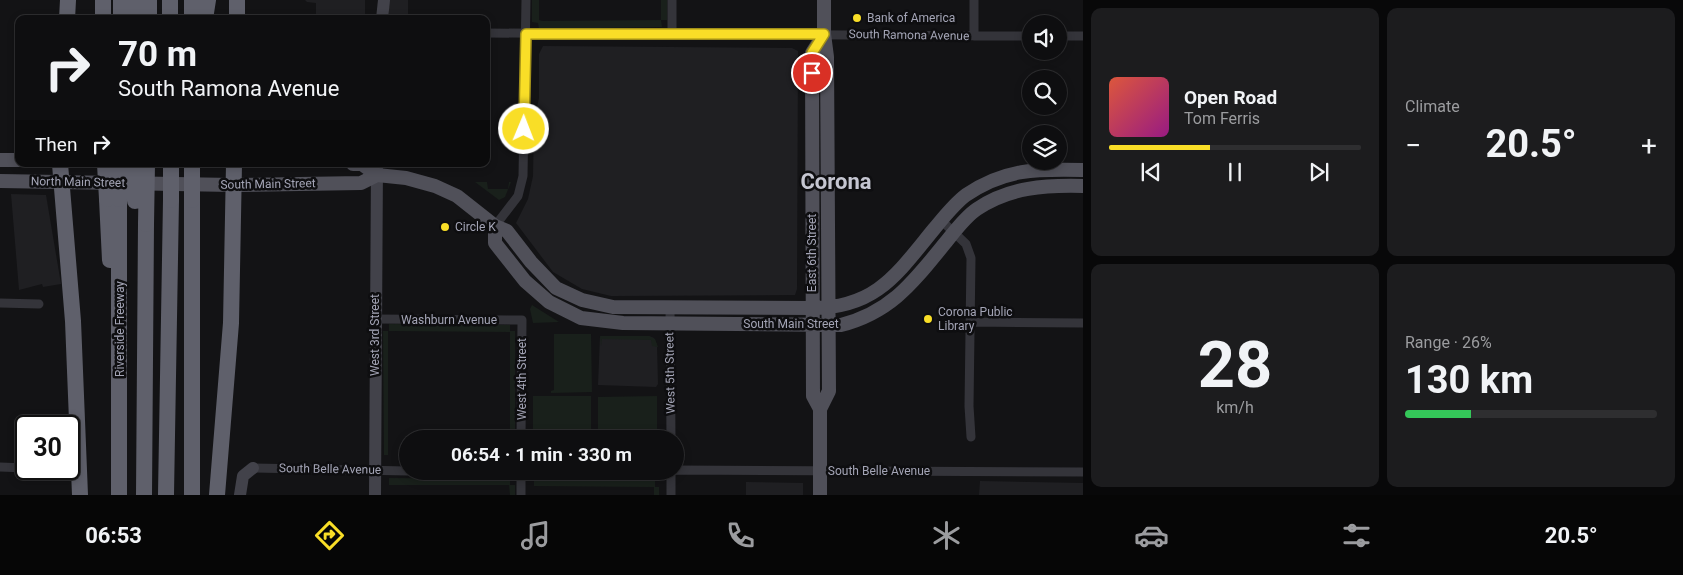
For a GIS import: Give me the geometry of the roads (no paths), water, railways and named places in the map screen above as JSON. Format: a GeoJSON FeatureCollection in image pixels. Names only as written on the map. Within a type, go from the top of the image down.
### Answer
{"type":"FeatureCollection","features":[{"type":"Feature","properties":{"kind":"highway"},"geometry":{"type":"LineString","coordinates":[[67,15],[68,0]]}},
{"type":"Feature","properties":{"kind":"highway"},"geometry":{"type":"LineString","coordinates":[[102,0],[103,15]]}},
{"type":"Feature","properties":{"kind":"highway"},"geometry":{"type":"LineString","coordinates":[[121,0],[121,15]]}},
{"type":"Feature","properties":{"kind":"highway"},"geometry":{"type":"LineString","coordinates":[[135,0],[135,15]]}},
{"type":"Feature","properties":{"kind":"highway"},"geometry":{"type":"LineString","coordinates":[[149,0],[149,15]]}},
{"type":"Feature","properties":{"kind":"highway"},"geometry":{"type":"LineString","coordinates":[[170,0],[170,15]]}},
{"type":"Feature","properties":{"kind":"highway"},"geometry":{"type":"LineString","coordinates":[[178,0],[178,15]]}},
{"type":"Feature","properties":{"kind":"highway"},"geometry":{"type":"LineString","coordinates":[[192,0],[192,15]]}},
{"type":"Feature","properties":{"kind":"highway"},"geometry":{"type":"LineString","coordinates":[[206,15],[208,0]]}},
{"type":"Feature","properties":{"kind":"highway"},"geometry":{"type":"LineString","coordinates":[[236,15],[237,0]]}},
{"type":"Feature","properties":{"kind":"highway"},"geometry":{"type":"LineString","coordinates":[[60,167],[73,320],[80,495]]}},
{"type":"Feature","properties":{"kind":"highway"},"geometry":{"type":"LineString","coordinates":[[106,167],[113,199]]}},
{"type":"Feature","properties":{"kind":"highway","name":"Riverside Freeway"},"geometry":{"type":"LineString","coordinates":[[118,167],[113,199],[120,308],[119,495]]}},
{"type":"Feature","properties":{"kind":"highway"},"geometry":{"type":"LineString","coordinates":[[135,167],[141,224],[145,323],[144,495]]}},
{"type":"Feature","properties":{"kind":"highway"},"geometry":{"type":"LineString","coordinates":[[141,224],[147,167]]}},
{"type":"Feature","properties":{"kind":"highway"},"geometry":{"type":"LineString","coordinates":[[166,495],[171,167]]}},
{"type":"Feature","properties":{"kind":"highway"},"geometry":{"type":"LineString","coordinates":[[192,167],[192,495]]}},
{"type":"Feature","properties":{"kind":"highway"},"geometry":{"type":"LineString","coordinates":[[217,495],[231,323],[234,167]]}},
{"type":"Feature","properties":{"kind":"main road","name":"East 6th Street"},"geometry":{"type":"LineString","coordinates":[[820,409],[829,391],[828,57],[824,34],[824,0]]}},
{"type":"Feature","properties":{"kind":"main road","name":"East 6th Street"},"geometry":{"type":"LineString","coordinates":[[820,409],[813,396],[812,53],[824,34]]}},
{"type":"Feature","properties":{"kind":"main road","name":"North Main Street"},"geometry":{"type":"LineString","coordinates":[[0,160],[15,160]]}},
{"type":"Feature","properties":{"kind":"main road","name":"South Main Street"},"geometry":{"type":"LineString","coordinates":[[157,184],[361,183],[377,169],[448,191],[495,226],[507,231],[530,262],[556,288],[574,297],[613,307],[828,308],[856,303],[879,290],[908,261],[941,220],[965,196],[988,183],[1022,170],[1083,170]]}},
{"type":"Feature","properties":{"kind":"main road","name":"North Main Street"},"geometry":{"type":"LineString","coordinates":[[0,181],[157,184]]}},
{"type":"Feature","properties":{"kind":"main road","name":"South Main Street"},"geometry":{"type":"LineString","coordinates":[[495,226],[495,243],[525,281],[540,296],[560,309],[597,322],[841,325],[863,319],[889,304],[907,290],[954,232],[976,210],[995,199],[1025,188],[1083,186]]}},
{"type":"Feature","properties":{"kind":"main road"},"geometry":{"type":"LineString","coordinates":[[820,409],[820,495]]}},
{"type":"Feature","properties":{"kind":"street"},"geometry":{"type":"LineString","coordinates":[[377,0],[377,15]]}},
{"type":"Feature","properties":{"kind":"street"},"geometry":{"type":"LineString","coordinates":[[382,15],[384,0]]}},
{"type":"Feature","properties":{"kind":"street"},"geometry":{"type":"LineString","coordinates":[[495,226],[512,206],[522,188],[526,0]]}},
{"type":"Feature","properties":{"kind":"street"},"geometry":{"type":"LineString","coordinates":[[672,0],[672,34]]}},
{"type":"Feature","properties":{"kind":"street"},"geometry":{"type":"LineString","coordinates":[[974,0],[974,36]]}},
{"type":"Feature","properties":{"kind":"street","name":"South Ramona Avenue"},"geometry":{"type":"LineString","coordinates":[[490,33],[526,30],[672,34],[1022,36]]}},
{"type":"Feature","properties":{"kind":"street"},"geometry":{"type":"LineString","coordinates":[[1067,36],[1083,36]]}},
{"type":"Feature","properties":{"kind":"street","name":"West 3rd Street"},"geometry":{"type":"LineString","coordinates":[[375,495],[377,169]]}},
{"type":"Feature","properties":{"kind":"street"},"geometry":{"type":"LineString","coordinates":[[941,220],[966,244],[971,258],[969,406],[971,437]]}},
{"type":"Feature","properties":{"kind":"street"},"geometry":{"type":"LineString","coordinates":[[0,303],[39,304]]}},
{"type":"Feature","properties":{"kind":"street","name":"West 5th Street"},"geometry":{"type":"LineString","coordinates":[[670,307],[671,430]]}},
{"type":"Feature","properties":{"kind":"street","name":"Washburn Avenue"},"geometry":{"type":"LineString","coordinates":[[375,319],[522,320]]}},
{"type":"Feature","properties":{"kind":"street","name":"West 4th Street"},"geometry":{"type":"LineString","coordinates":[[521,430],[522,320]]}},
{"type":"Feature","properties":{"kind":"street"},"geometry":{"type":"LineString","coordinates":[[971,322],[1083,323]]}},
{"type":"Feature","properties":{"kind":"street"},"geometry":{"type":"LineString","coordinates":[[0,468],[15,468]]}},
{"type":"Feature","properties":{"kind":"street"},"geometry":{"type":"LineString","coordinates":[[240,495],[243,476],[252,468]]}},
{"type":"Feature","properties":{"kind":"street","name":"South Belle Avenue"},"geometry":{"type":"LineString","coordinates":[[252,468],[399,471]]}},
{"type":"Feature","properties":{"kind":"street","name":"South Belle Avenue"},"geometry":{"type":"LineString","coordinates":[[684,470],[1083,472]]}},
{"type":"Feature","properties":{"kind":"street"},"geometry":{"type":"LineString","coordinates":[[521,480],[521,495]]}},
{"type":"Feature","properties":{"kind":"street"},"geometry":{"type":"LineString","coordinates":[[671,480],[671,495]]}},
{"type":"Feature","properties":{"kind":"place","name":"Bank of America"},"geometry":{"type":"Point","coordinates":[857,18]}},
{"type":"Feature","properties":{"kind":"place","name":"Circle K"},"geometry":{"type":"Point","coordinates":[445,227]}},
{"type":"Feature","properties":{"kind":"place","name":"Corona Public Library"},"geometry":{"type":"Point","coordinates":[928,319]}},
{"type":"Feature","properties":{"kind":"district","name":"Corona"},"geometry":{"type":"Point","coordinates":[836,181]}}]}
